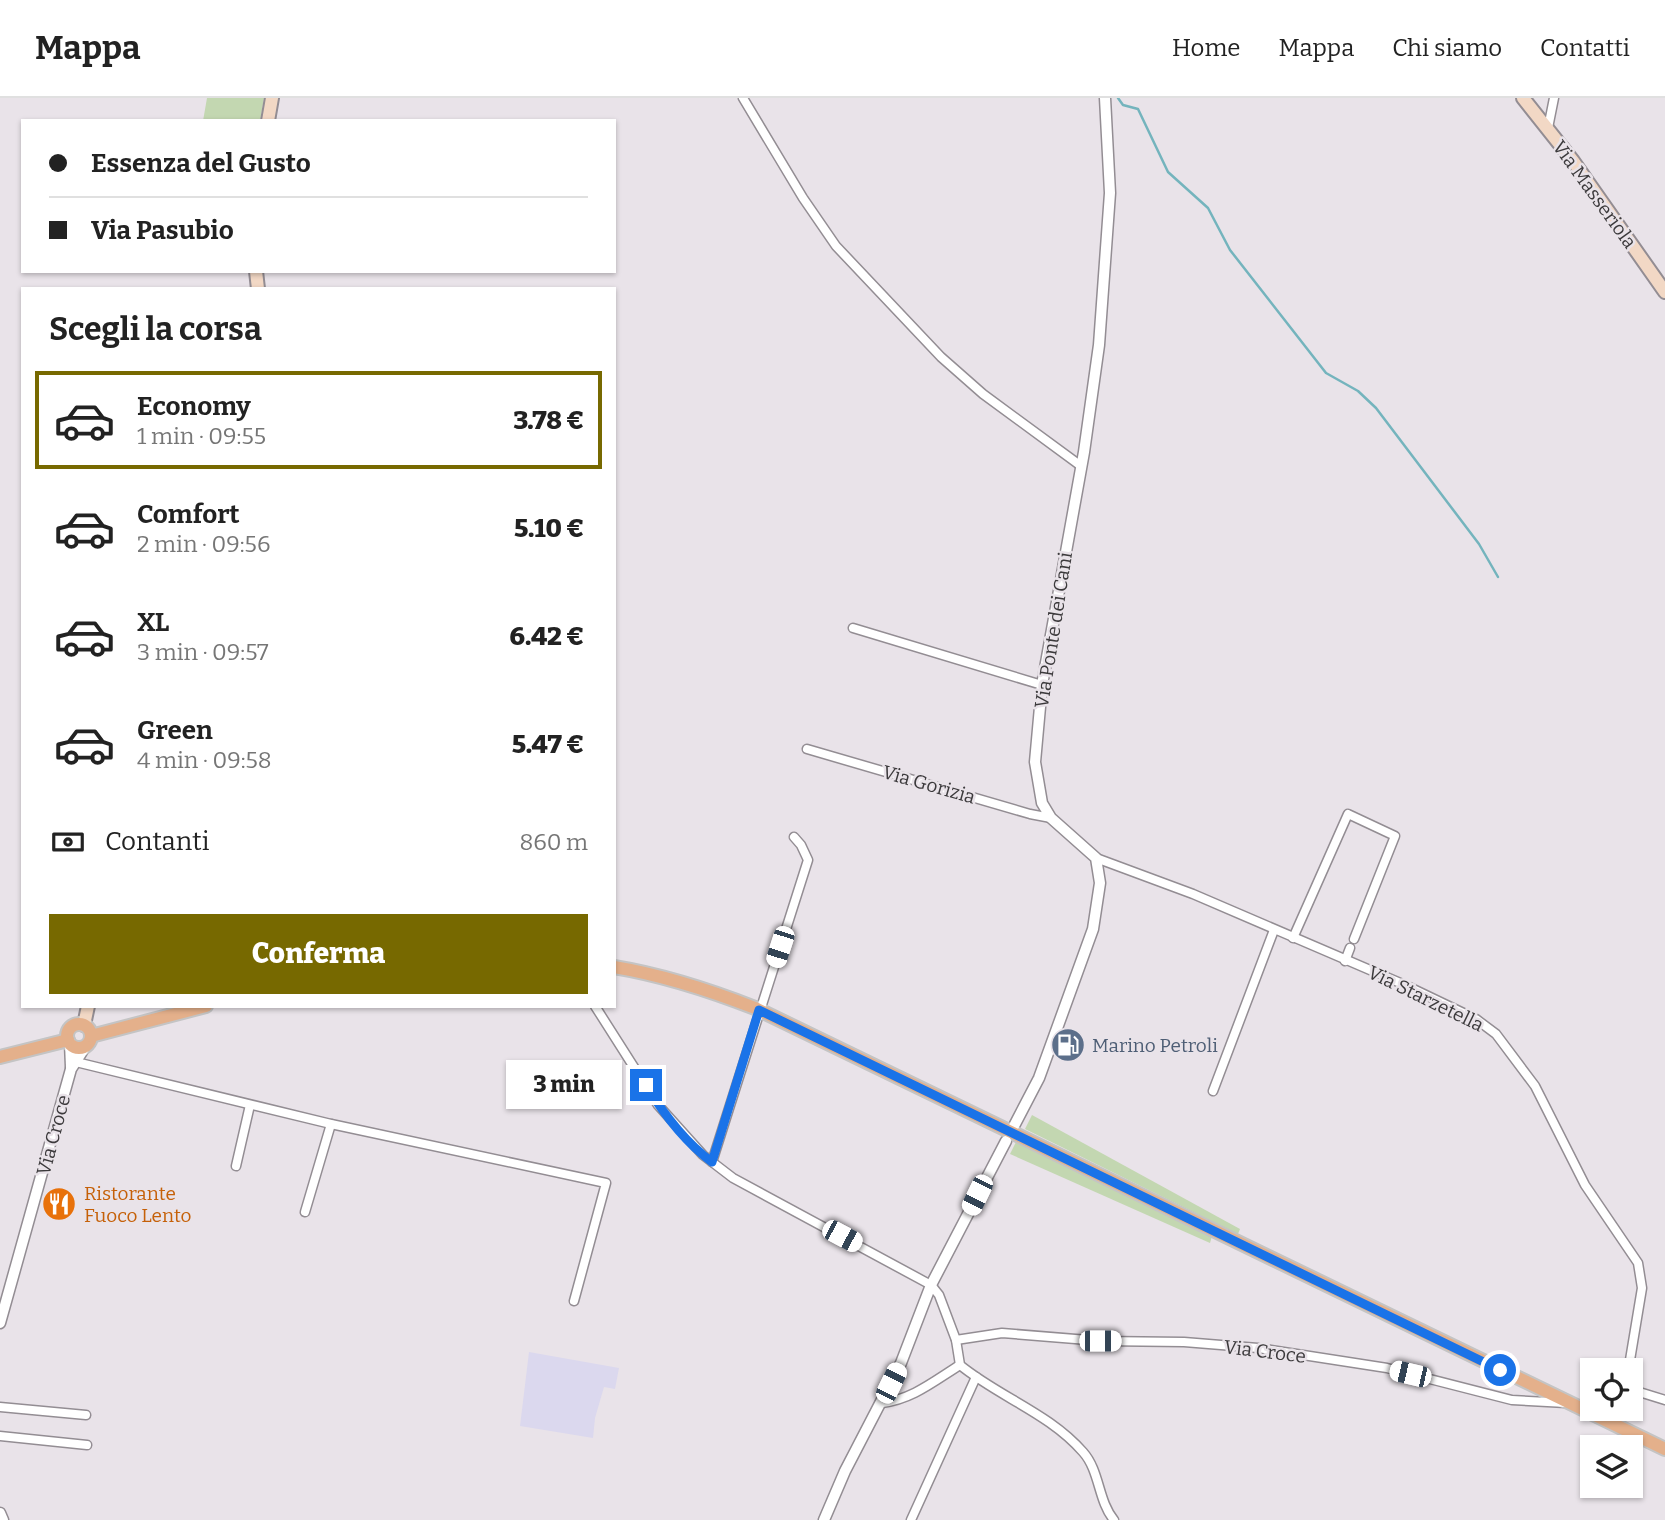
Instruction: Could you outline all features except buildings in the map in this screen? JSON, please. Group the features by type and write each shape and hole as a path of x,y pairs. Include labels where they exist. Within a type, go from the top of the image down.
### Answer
{"main road":[{"path":"268,119 272,98"},
{"name":"Via Masseriola","path":"1522,98 1548,128 1665,292"},
{"path":"616,967 667,977 759,1010 1580,1407"},
{"path":"87,1036 88,1008"},
{"path":"87,1036 73,1027 68,1033 69,1042 75,1047 87,1036 198,1008"},
{"path":"0,1057 69,1042"},
{"path":"1611,1421 1665,1449"}],"street":[{"path":"743,98 803,198 843,254 941,358 983,394 1082,466"},
{"name":"Via Ponte dei Cani","path":"1096,858 1051,818 1042,803 1035,762 1042,685 1082,466 1100,345 1109,207 1105,98"},
{"path":"1548,128 1554,98"},
{"path":"853,628 1042,685"},
{"name":"Via Gorizia","path":"807,749 1051,818"},
{"path":"1293,938 1348,814 1395,836 1354,939"},
{"path":"712,1162 808,860 794,837"},
{"path":"1014,1126 1039,1078 1093,929 1100,883 1096,858"},
{"name":"Via Starzetella","path":"1096,858 1193,894 1405,985 1476,1019 1496,1034 1535,1086 1585,1185 1638,1263 1642,1288 1631,1358"},
{"path":"1213,1091 1274,929"},
{"path":"1345,961 1350,948"},
{"path":"596,1008 658,1105 703,1155 733,1178 932,1285 943,1303 956,1340 960,1365 1039,1416 1086,1455 1097,1478 1107,1516 1114,1520"},
{"name":"Via Croce","path":"0,1323 74,1065 87,1036"},
{"name":"Via Croce","path":"69,1042 74,1065"},
{"path":"74,1065 606,1183 574,1301"},
{"path":"236,1166 250,1105"},
{"path":"305,1212 331,1124"},
{"path":"824,1520 845,1471 901,1363 932,1285 1006,1140"},
{"name":"Via Croce","path":"956,1340 1002,1333 1100,1341 1184,1342 1258,1349 1387,1368 1512,1400 1570,1404"},
{"path":"882,1403 906,1398 936,1383 960,1365"},
{"path":"911,1520 976,1377"},
{"path":"1643,1394 1665,1400"},
{"path":"0,1408 86,1415"},
{"path":"0,1436 87,1445"},
{"path":"0,1513 3,1520"}],"shaded area":[{"path":"529,1352 619,1368 615,1389 604,1387 595,1418 593,1438 520,1426"}],"green space":[{"path":"207,98 264,98 260,119 203,119"},
{"path":"1032,1115 1240,1229 1238,1234 1025,1129"},
{"path":"1016,1142 1212,1236 1210,1243 1010,1154"}],"waterway":[{"path":"1118,98 1123,105 1138,109 1168,172 1208,208 1230,250 1326,373 1358,391 1376,408 1479,544 1498,577"}],"place":[{"name":"Marino Petroli","path":"1068,1045"},
{"name":"Ristorante Fuoco Lento","path":"59,1204"}],"route":[{"path":"646,1085 658,1105 712,1162 759,1010 1500,1370"}]}
